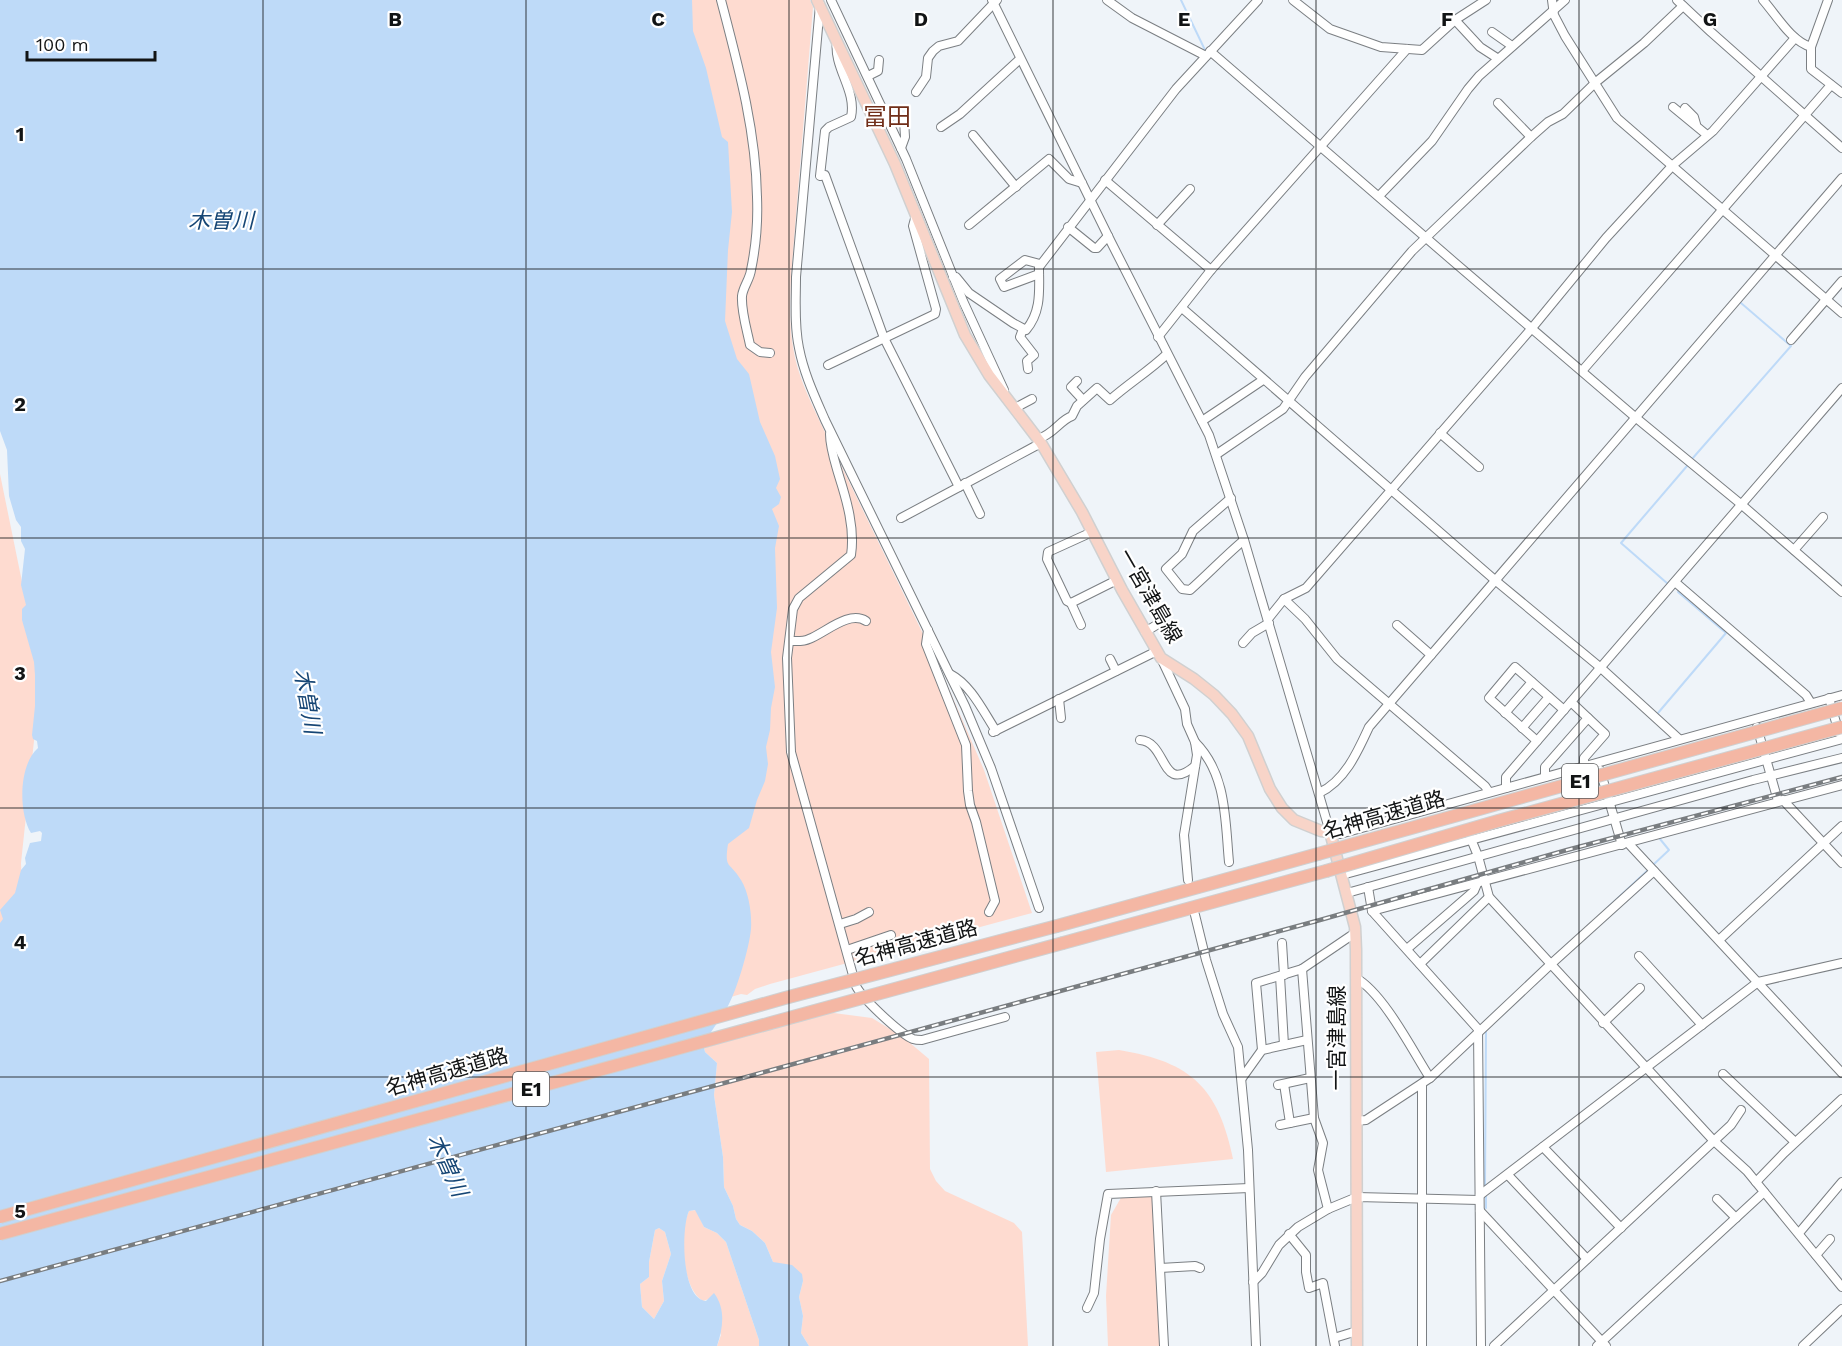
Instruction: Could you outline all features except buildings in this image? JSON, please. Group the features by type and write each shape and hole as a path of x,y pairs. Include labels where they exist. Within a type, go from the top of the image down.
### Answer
{"highway":[{"name":"名神高速道路","path":"0,1217 773,1001 1057,926 1842,708"},
{"name":"名神高速道路","path":"0,1234 1063,944 1498,821 1841,735"}],"main road":[{"name":"一宮津島線","path":"819,2 896,164 965,335 977,358 1008,399 1024,404 1039,441 1159,655 1214,695 1232,714 1248,736 1270,789 1282,808 1294,820 1321,831 1330,832 1347,893 1355,933 1357,1346"}],"street":[{"path":"721,0 748,108 756,165 758,199 755,249 751,273 742,296 745,324 750,345 760,352 770,353"},
{"path":"831,0 901,148 963,301 1008,399"},
{"path":"1107,0 1132,18 1208,54 1321,146 1842,592"},
{"path":"953,277 956,277 969,293 1026,330 1039,318 1040,264 1176,88 1258,0"},
{"path":"1293,0 1330,29 1381,47 1422,50 1455,20 1486,0"},
{"path":"1379,196 1432,141 1468,89 1497,58 1553,4 1564,0"},
{"path":"1763,0 1795,38 1803,45 1811,47"},
{"path":"1828,0 1811,47 1811,69 1842,93"},
{"path":"916,92 926,77 928,58 933,51 939,46 958,42 994,1 1020,59 1202,421 1216,454 1244,540 1330,832 1340,834 1842,695"},
{"path":"819,2 796,277 799,347 808,381 830,430 950,674 991,768 1039,908"},
{"path":"1216,454 1283,409 1305,377 1412,251 1531,137 1548,122 1563,114 1596,82 1644,43 1680,3 1842,148"},
{"path":"1553,4 1554,15 1565,36 1617,118 1842,313"},
{"path":"1455,20 1480,47 1497,58"},
{"path":"1492,32 1512,46"},
{"path":"1243,643 1268,621 1284,599 1306,588 1532,328 1606,238 1672,165 1713,131 1795,38"},
{"path":"837,41 835,54 846,80 853,109 851,117 825,131 820,176 825,176 884,338 962,485 980,514"},
{"path":"1158,337 1211,270 1407,49"},
{"path":"941,127 960,114 1020,59"},
{"path":"868,76 878,71 879,60"},
{"path":"1582,371 1831,85"},
{"path":"1497,103 1531,137"},
{"path":"1673,107 1707,135"},
{"path":"1685,108 1694,117 1696,126"},
{"path":"901,148 905,138 904,120"},
{"path":"973,135 1016,187"},
{"path":"969,225 1049,159 1069,179 1082,183"},
{"path":"1319,793 1325,790 1352,763 1369,727 1842,178"},
{"path":"1105,180 1211,270"},
{"path":"1157,225 1190,189"},
{"path":"828,365 935,314 936,309 914,226 916,215"},
{"path":"1068,227 1094,248 1097,248 1108,236"},
{"path":"1039,274 1004,287 1000,279 1023,257 1040,264"},
{"path":"1791,340 1842,281"},
{"path":"1182,308 1496,581 1601,668 1679,739"},
{"path":"1023,329 1020,337 1034,355 1027,361 1028,369"},
{"path":"901,518 1058,429 1066,418 1072,416 1077,406 1097,388 1110,400 1139,375 1154,367 1167,354"},
{"path":"1202,421 1263,380"},
{"path":"1077,381 1071,387 1083,400"},
{"path":"1506,788 1506,777 1842,388"},
{"path":"1023,392 1024,404"},
{"path":"830,430 832,452 845,495 854,539 852,555 799,598 794,609 787,658 791,752 856,986 860,994 912,1039 922,1040 1005,1017"},
{"path":"1440,433 1479,467"},
{"path":"1231,498 1193,531 1182,554 1166,569 1182,589 1190,590 1244,540"},
{"path":"1794,550 1823,516"},
{"path":"1081,625 1047,559 1048,552 1092,532"},
{"path":"1071,603 1117,580"},
{"path":"1675,582 1806,695 1811,703"},
{"path":"1284,599 1305,620 1337,659 1485,786 1489,792"},
{"path":"789,640 806,641 851,618 861,617 866,621"},
{"path":"1146,633 1158,624"},
{"path":"1397,625 1431,655"},
{"path":"928,630 926,644 966,745 970,805 995,901 989,912"},
{"path":"950,674 958,678 968,690 994,731 1116,671 1159,655 1185,709 1187,724 1195,742 1197,755 1184,835 1188,880"},
{"path":"1110,659 1116,671"},
{"path":"1538,741 1489,698 1515,668 1564,710"},
{"path":"1505,712 1532,682"},
{"path":"1522,728 1549,697"},
{"path":"1342,875 1767,760 1841,735 1829,698"},
{"path":"1059,699 1061,718"},
{"path":"1571,702 1605,734 1584,758 1584,765"},
{"path":"1545,777 1545,767 1588,718"},
{"path":"1755,718 1771,776 1781,801 1842,863"},
{"path":"1140,740 1154,745 1166,769 1171,773 1188,772 1195,766"},
{"path":"1195,742 1217,774 1222,792 1229,862"},
{"path":"1347,893 1842,758"},
{"path":"1598,762 1614,819 1625,844 1654,871 1842,1073"},
{"path":"1372,911 1842,785"},
{"path":"1719,940 1842,826"},
{"path":"1471,839 1478,856 1481,883 1489,897 1646,1069 1756,1182 1842,1287"},
{"path":"1356,1121 1366,1120 1426,1081 1654,871"},
{"path":"1407,949 1481,883"},
{"path":"1368,887 1372,911 1478,1029 1479,1033 1481,1346"},
{"path":"1420,964 1489,897"},
{"path":"840,924 869,912"},
{"path":"1195,915 1223,1014 1238,1047 1249,1188 1256,1346"},
{"path":"1242,1078 1262,1050 1256,983 1302,969 1355,933"},
{"path":"847,950 891,935"},
{"path":"1282,944 1284,1045"},
{"path":"1640,956 1702,1025"},
{"path":"1253,1282 1289,1234 1328,1209 1357,1197 1479,1198 1758,982 1842,963"},
{"path":"1302,969 1314,1118 1323,1143 1318,1170 1328,1209"},
{"path":"1356,978 1363,982 1380,1001 1426,1081 1422,1198 1422,1346"},
{"path":"1603,1023 1640,987"},
{"path":"1262,1050 1307,1040"},
{"path":"1723,1074 1795,1142"},
{"path":"1290,1122 1281,1084 1310,1077"},
{"path":"1756,1182 1842,1099"},
{"path":"1494,1346 1731,1125 1741,1110"},
{"path":"1280,1125 1314,1118"},
{"path":"1543,1147 1621,1228"},
{"path":"1508,1175 1587,1258"},
{"path":"1799,1233 1842,1182"},
{"path":"1087,1308 1094,1293 1108,1194 1249,1188"},
{"path":"1156,1191 1164,1346"},
{"path":"1479,1211 1602,1344 1764,1192"},
{"path":"1717,1199 1736,1218"},
{"path":"1289,1234 1306,1255 1309,1287 1323,1283 1335,1342 1357,1331"},
{"path":"1816,1255 1830,1239"},
{"path":"1160,1268 1195,1266 1200,1268"},
{"path":"1803,1346 1842,1309"}],"shaded area":[{"path":"677,0 810,0 813,7 791,277 790,321 795,357 812,404 943,675 984,770 1032,913 770,984 755,989 747,995 741,994 724,999 722,876 774,557 773,515 727,339"},
{"path":"0,474 41,675 21,863 25,985 0,1170"},
{"path":"826,1012 872,1018 903,1037 929,1059 930,1169 936,1181 945,1191 1014,1223 1022,1232 1028,1346 809,1346 801,1333 803,1316 799,1297 803,1281 785,1264 773,1262 765,1243 752,1231 740,1225 724,1187 723,1157 714,1095 717,1063 705,1052 704,1048"},
{"path":"1119,1050 1166,1062 1198,1082 1210,1096 1219,1114 1233,1159 1106,1172 1096,1052"},
{"path":"1154,1194 1161,1346 1108,1346 1106,1296 1111,1215 1122,1196"},
{"path":"696,1210 704,1227 717,1233 726,1242 759,1340 759,1346 717,1346 721,1335 709,1299 703,1301 696,1294 686,1272 684,1232 689,1211"},
{"path":"659,1228 665,1232 671,1254 662,1281 664,1301 654,1319 642,1307 640,1284 649,1277 649,1262 655,1230"}],"water":[{"name":"木曽川","path":"0,0 692,0 693,31 706,68 722,137 728,142 732,212 725,321 737,359 749,374 760,422 775,456 780,479 776,488 781,497 779,504 772,509 779,526 775,548 777,608 771,652 775,687 766,747 768,764 765,781 749,828 728,844 727,852 727,862 741,880 748,897 750,937 735,991 704,1048 705,1052 717,1063 714,1095 723,1157 724,1187 736,1219 740,1225 752,1231 765,1243 773,1262 792,1265 802,1274 803,1281 799,1297 803,1316 801,1333 809,1346 759,1346 759,1340 726,1242 717,1233 704,1227 695,1210 689,1211 686,1220 685,1262 692,1288 698,1297 706,1301 714,1293 718,1299 722,1312 722,1326 717,1346 0,1346 0,923 3,919 0,910 15,893 21,870 26,864 25,858 30,843 41,841 42,833 40,831 31,833 22,801 27,765 38,748 37,741 32,735 35,675 34,662 22,620 22,609 26,605 21,585 25,549 21,541 21,527 16,520 9,496 7,450 0,431","holes":["659,1228 665,1232 671,1254 662,1281 664,1301 654,1319 642,1307 640,1284 649,1277 649,1262 655,1230"]}],"waterway":[{"path":"1181,0 1205,50"},
{"path":"1692,459 1791,346 1741,303"},
{"path":"1668,584 1621,543 1687,466"},
{"path":"1658,713 1726,633 1678,592"},
{"path":"1653,865 1669,850 1660,839"},
{"path":"1604,911 1648,870"},
{"path":"1485,1185 1486,1032"},
{"path":"1486,1196 1486,1208"}],"railway":[{"path":"0,1281 1320,920 1567,850 1842,777"}],"district":[{"name":"冨田","path":"887,117"}]}
